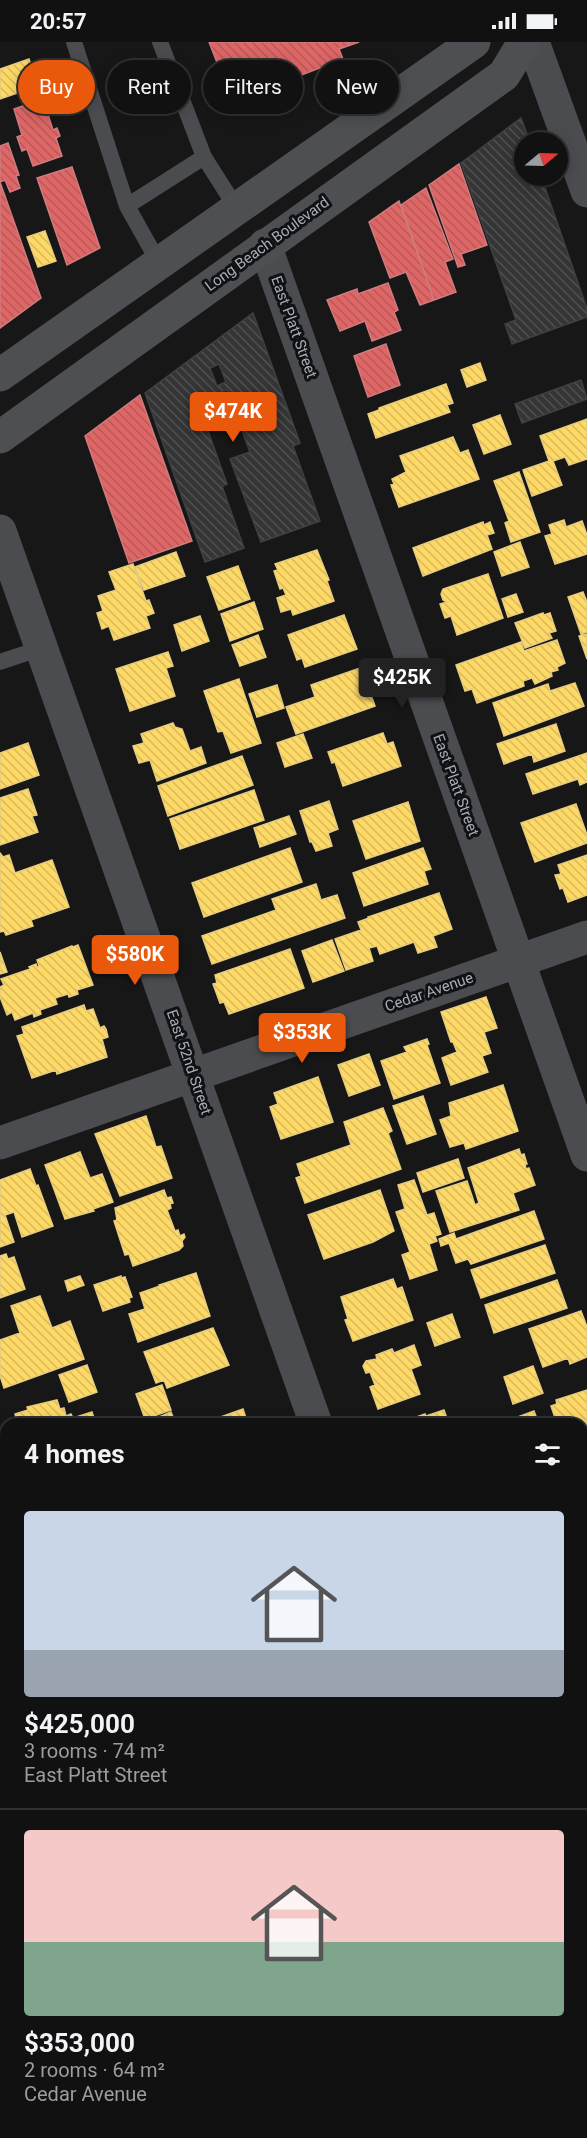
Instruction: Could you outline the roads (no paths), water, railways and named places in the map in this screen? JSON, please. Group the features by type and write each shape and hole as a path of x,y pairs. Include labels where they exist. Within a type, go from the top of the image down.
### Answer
{"main road":[{"name":"Long Beach Boulevard","path":"0,437 504,75 524,42"},
{"path":"0,375 468,44"}],"street":[{"path":"533,42 587,191"},
{"name":"East Platt Street","path":"265,245 587,1155"},
{"name":"East 52nd Street","path":"0,531 314,1418"},
{"name":"Cedar Avenue","path":"0,1143 587,937"}],"lane":[{"path":"74,42 127,206 159,263"},
{"path":"160,42 204,157 237,208"},
{"path":"127,206 204,157"},
{"path":"0,662 42,648"}]}
